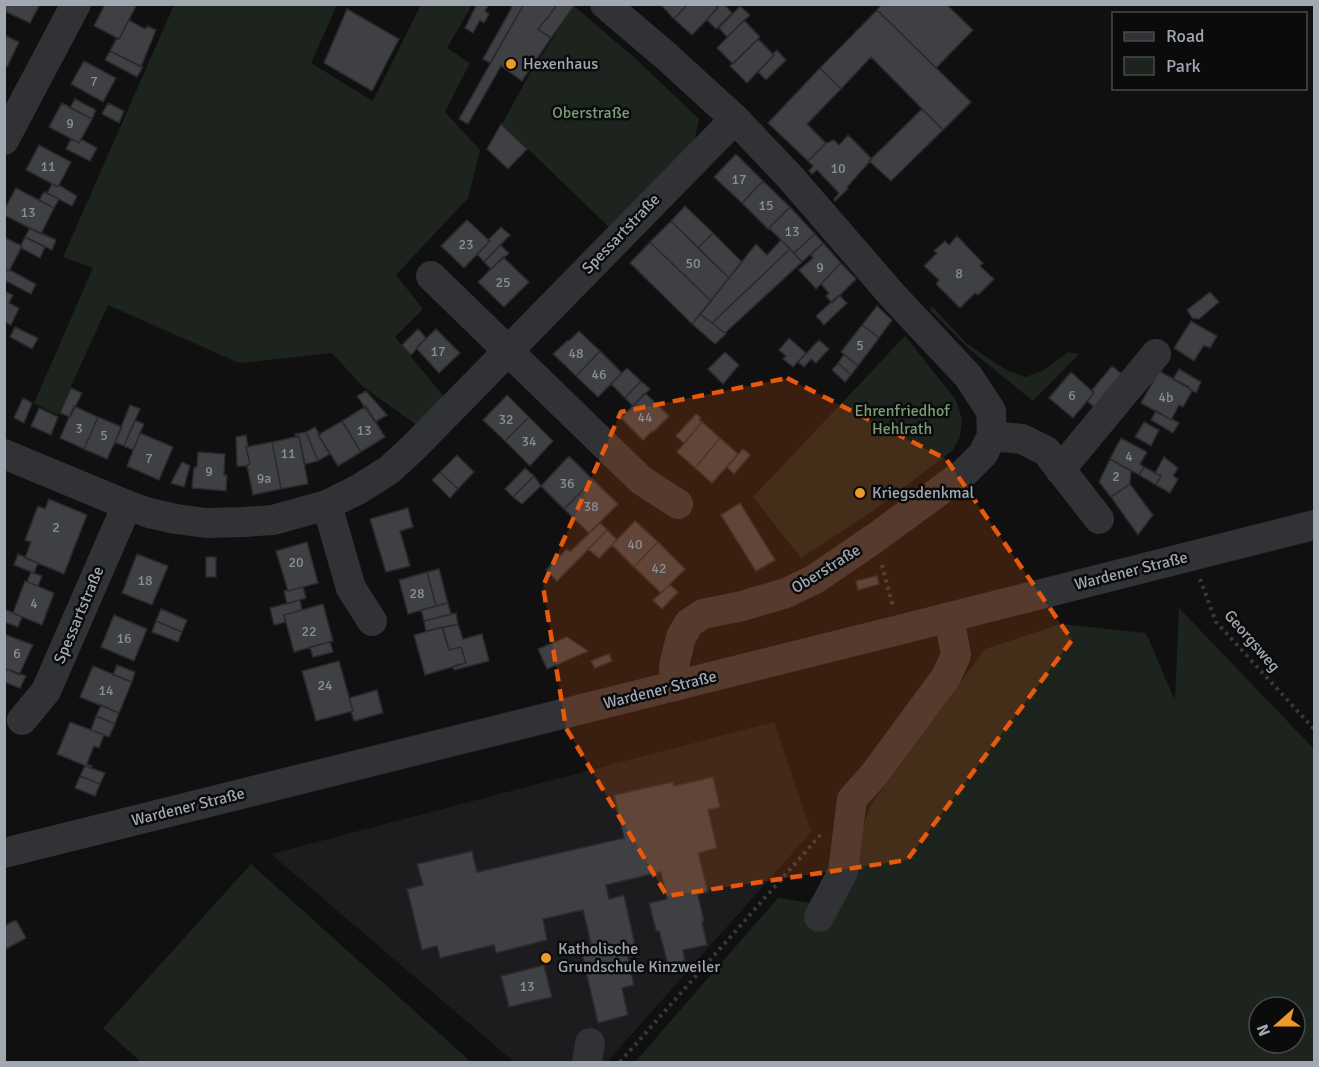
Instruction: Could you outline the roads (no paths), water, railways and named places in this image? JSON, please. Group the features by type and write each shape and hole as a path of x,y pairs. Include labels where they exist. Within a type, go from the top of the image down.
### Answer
{"street":[{"path":"4,140 76,4"},
{"path":"605,4 735,119 791,178 893,296 968,375 991,411 992,436 1022,439 1046,451 1099,519"},
{"name":"Spessartstraße","path":"4,454 127,505 176,519 206,523 273,520 327,505 389,470 415,446 735,119"},
{"path":"431,276 641,480 678,504"},
{"path":"1060,470 1156,354"},
{"name":"Oberstraße","path":"676,686 674,666 681,637 689,623 703,614 764,600 786,593 815,579 964,473 983,454 992,436"},
{"name":"Spessartstraße","path":"22,720 46,691 127,505"},
{"path":"327,505 351,588 372,621"},
{"name":"Wardener Straße","path":"4,853 1314,525"},
{"path":"819,917 843,872 852,799 873,776 946,677 956,655 949,617"}],"place":[{"name":"Hexenhaus","path":"511,64"},
{"name":"Kriegsdenkmal","path":"860,493"},
{"name":"Katholische Grundschule Kinzweiler","path":"546,958"}],"park label":[{"name":"Ehrenfriedhof Hehlrath","path":"902,420"}]}
